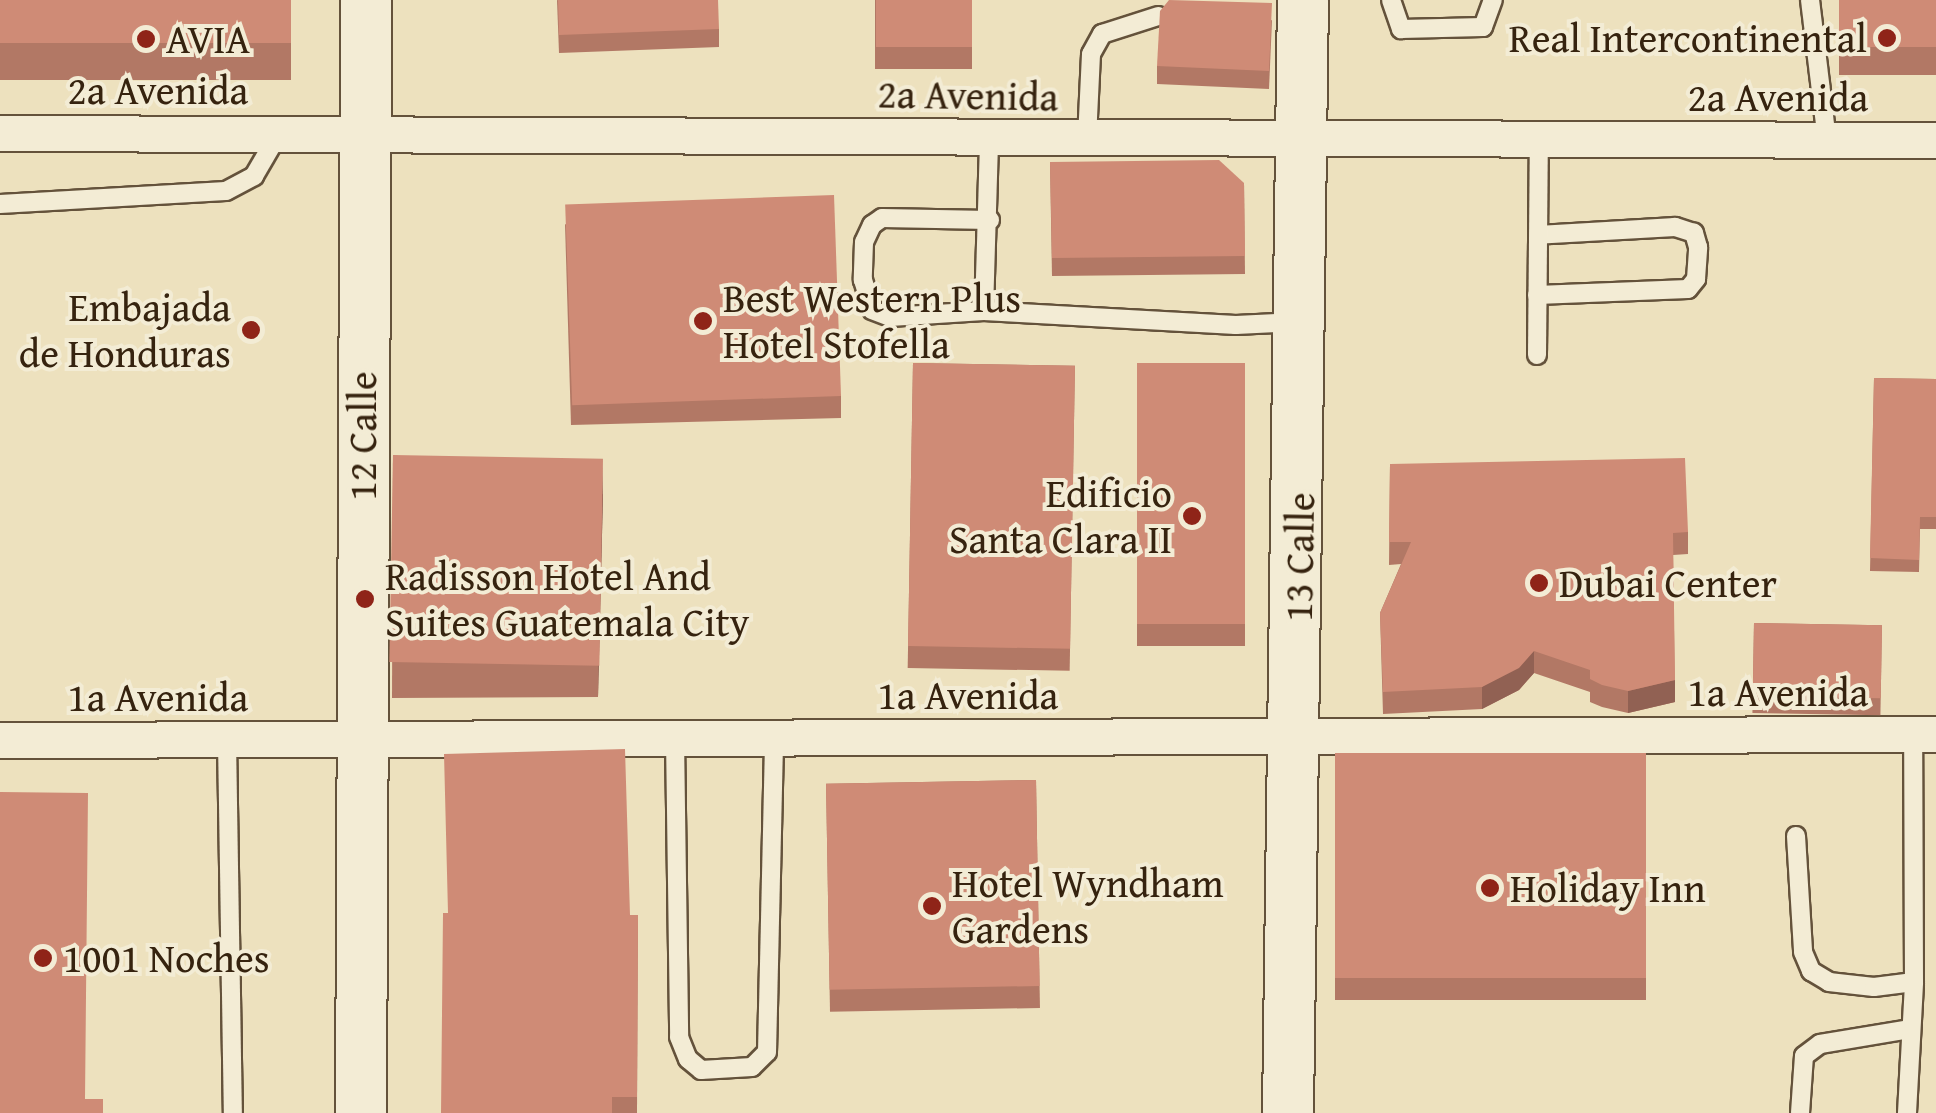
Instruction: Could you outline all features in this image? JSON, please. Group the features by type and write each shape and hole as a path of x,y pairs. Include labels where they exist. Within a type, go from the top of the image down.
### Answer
{"main road":[{"name":"12 Calle","path":"360,1113 359,740 366,0"},
{"name":"13 Calle","path":"1288,1113 1297,736 1303,0"}],"street":[{"name":"2a Avenida","path":"0,133 989,140 1936,140"},
{"name":"1a Avenida","path":"0,740 1925,734"}],"lane":[{"path":"1390,0 1401,28 1483,27 1493,0"},
{"path":"1810,0 1827,140"},
{"path":"1087,138 1091,54 1102,34 1158,16"},
{"path":"0,204 226,191 254,176 279,133"},
{"path":"1537,356 1539,139"},
{"path":"984,312 990,220 989,140"},
{"path":"990,220 882,218 864,242 863,280 872,310 890,317 984,312 1236,325 1301,322"},
{"path":"1537,295 1688,289 1696,279 1698,247 1694,233 1676,227 1538,236"},
{"path":"1907,1113 1925,734"},
{"path":"675,738 679,1037 688,1059 701,1070 752,1067 767,1052 774,738"},
{"path":"227,740 232,1113"},
{"path":"1796,836 1802,952 1812,972 1829,982 1874,987 1914,982"},
{"path":"1800,1113 1798,1081 1812,1050 1912,1028"}],"building":[{"path":"0,0 291,0 291,43 0,43"},
{"path":"558,0 718,0 719,29 559,35"},
{"path":"876,0 972,0 972,47 876,47"},
{"path":"1169,0 1272,3 1269,71 1157,66 1160,11"},
{"name":"Real Intercontinental","path":"1839,0 1936,0 1936,47 1839,47"},
{"path":"1219,160 1244,183 1245,256 1052,258 1050,162"},
{"name":"Best Western Plus Hotel Stofella","path":"834,195 841,396 572,405 565,204"},
{"path":"913,363 1075,366 1070,649 908,646"},
{"name":"Edificio Santa Clara II","path":"1137,363 1245,363 1245,624 1137,624"},
{"path":"1874,378 1936,379 1936,517 1920,517 1919,560 1870,558"},
{"path":"393,455 603,459 599,666 389,662"},
{"name":"Dubai Center","path":"1685,458 1688,532 1673,533 1675,680 1628,691 1602,685 1590,679 1590,670 1534,651 1519,668 1482,687 1383,692 1380,613 1411,542 1389,542 1390,464"},
{"path":"1754,623 1882,625 1881,698 1753,696"},
{"path":"625,749 630,915 638,915 637,1097 612,1097 612,1113 441,1113 443,913 448,913 444,754"},
{"name":"Holiday Inn","path":"1335,753 1646,753 1646,978 1335,978"},
{"name":"Hotel Wyndham Gardens","path":"1036,780 1040,986 830,990 826,784"},
{"name":"1001 Noches","path":"0,792 88,793 85,1099 103,1099 103,1113 0,1113"}],"place":[{"name":"Real Intercontinental","path":"1887,38"},
{"name":"AVIA","path":"146,39"},
{"name":"Best Western Plus Hotel Stofella","path":"703,321"},
{"name":"Embajada de Honduras","path":"251,330"},
{"name":"Edificio Santa Clara II","path":"1192,516"},
{"name":"Dubai Center","path":"1539,583"},
{"name":"Radisson Hotel And Suites Guatemala City","path":"365,599"},
{"name":"Holiday Inn","path":"1490,888"},
{"name":"Hotel Wyndham Gardens","path":"932,906"},
{"name":"1001 Noches","path":"43,958"}]}
